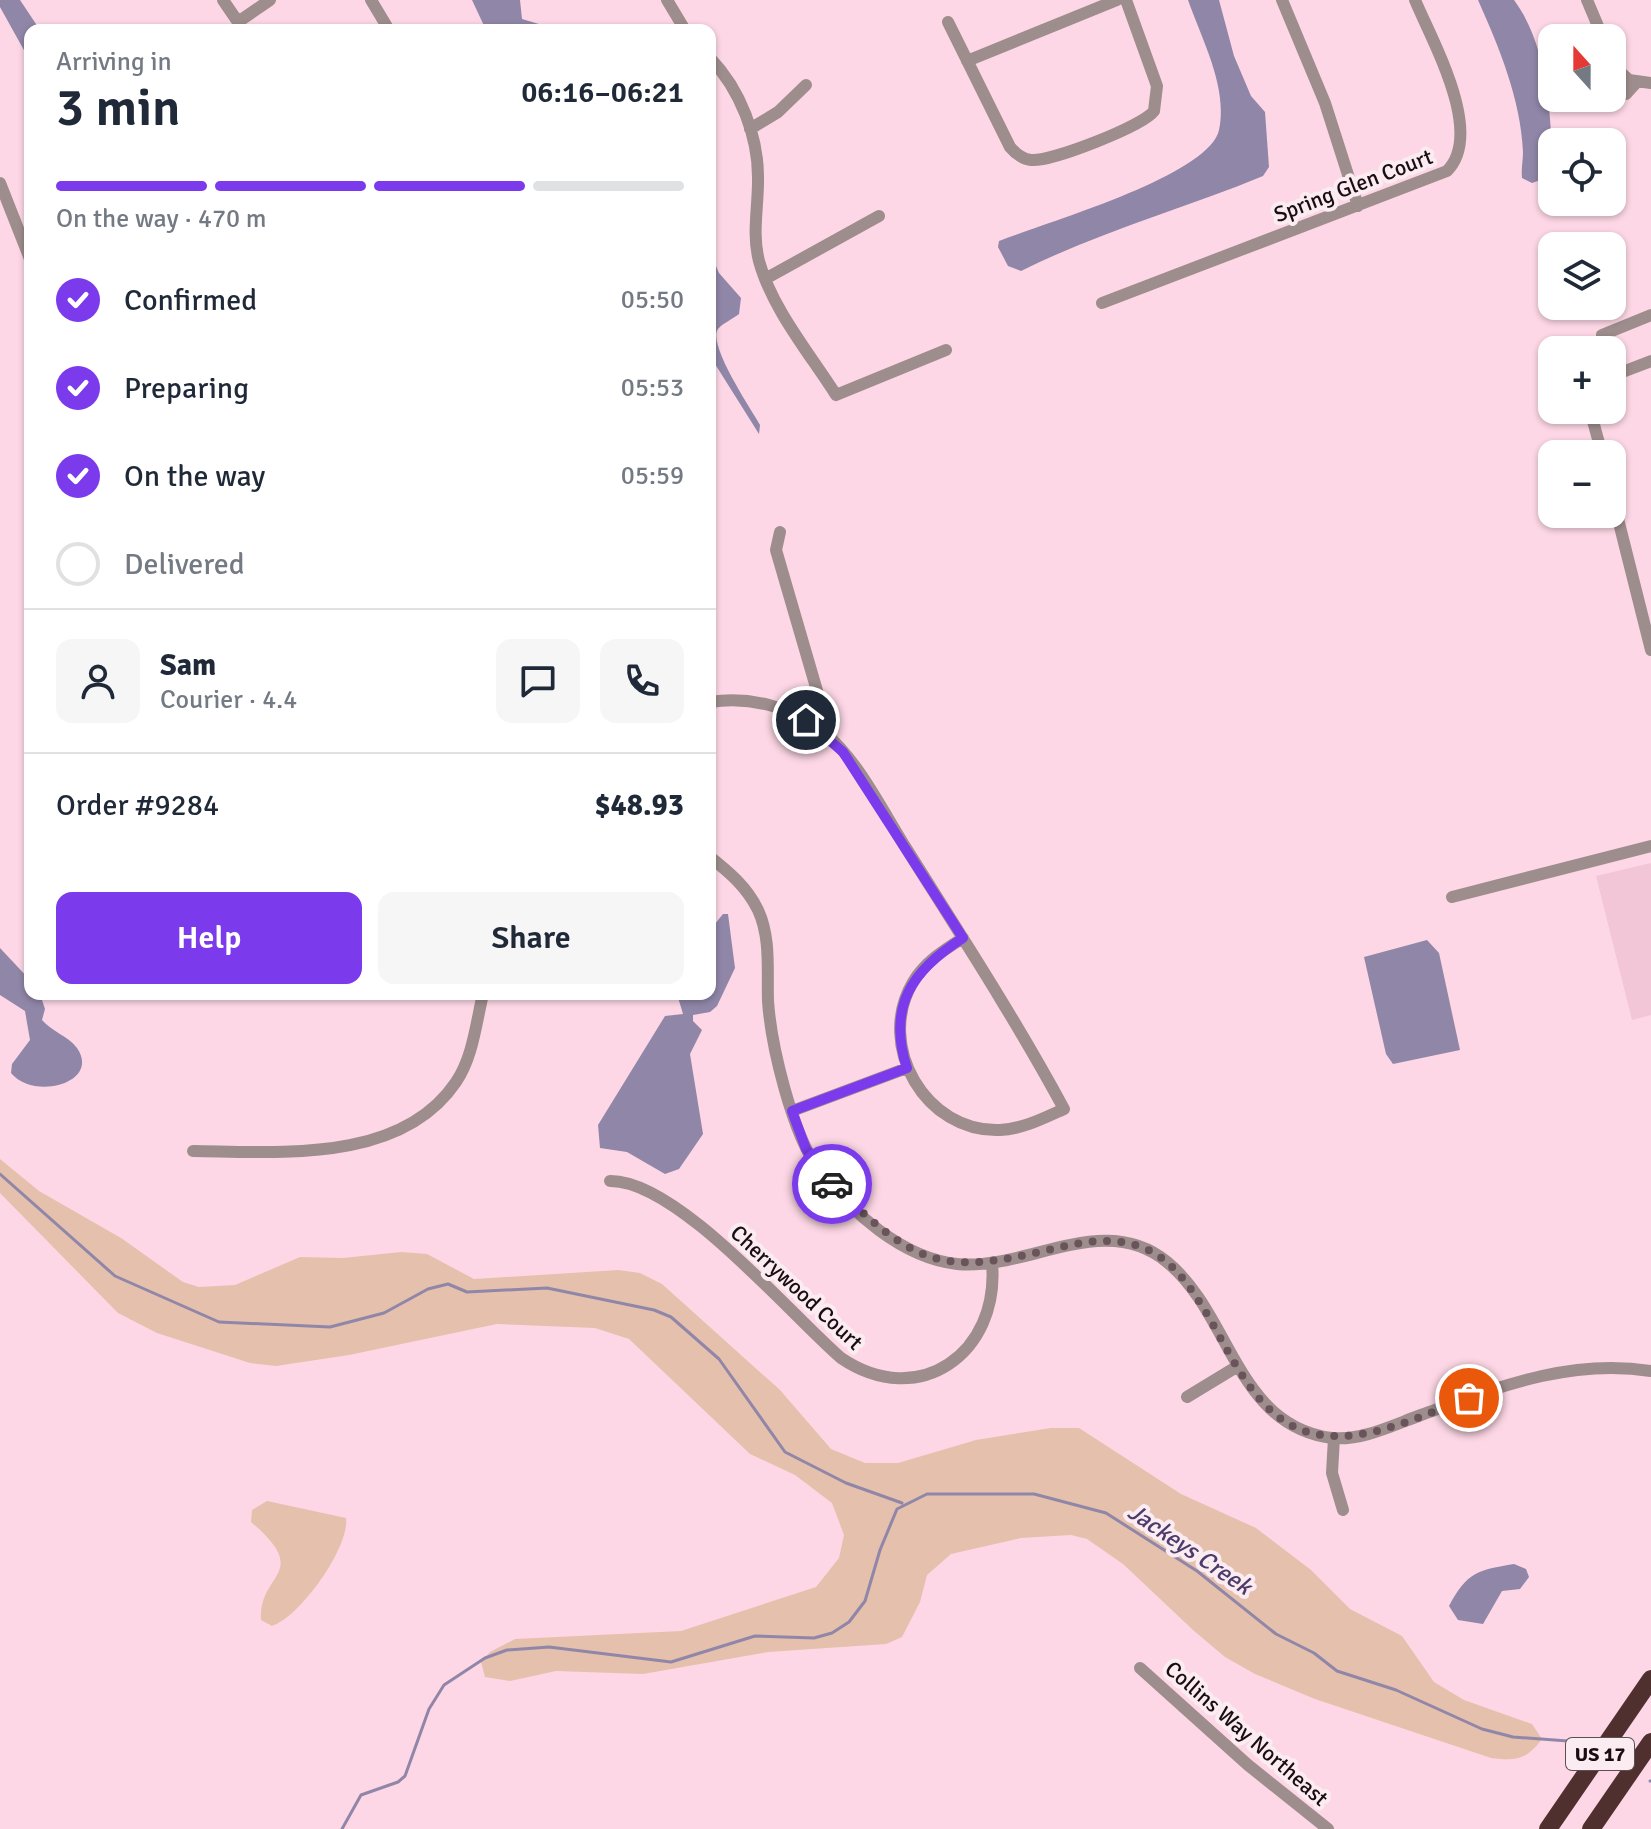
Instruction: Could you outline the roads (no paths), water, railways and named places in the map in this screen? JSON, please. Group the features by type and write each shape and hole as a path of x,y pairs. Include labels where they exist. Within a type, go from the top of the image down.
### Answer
{"highway":[{"name":"US 17","path":"1548,1829 1651,1679"},
{"name":"US 17","path":"1591,1829 1651,1742"}],"street":[{"path":"223,0 240,24"},
{"path":"243,24 270,0"},
{"path":"371,0 385,24"},
{"path":"667,0 681,24"},
{"path":"967,61 1117,0"},
{"path":"948,22 1007,141 1019,156 1031,160 1047,158 1125,129 1150,116 1158,100 1157,86 1126,0"},
{"path":"1282,0 1325,103 1358,206"},
{"name":"Spring Glen Court","path":"1102,303 1440,175 1453,164 1460,151 1459,123 1447,76 1415,0"},
{"path":"1587,0 1597,24"},
{"path":"716,69 733,88 750,129 758,166 756,240 765,279 836,395 946,350"},
{"path":"1626,76 1636,83 1651,83"},
{"path":"1626,94 1636,83"},
{"path":"750,129 778,112 806,85"},
{"path":"1,189 24,245"},
{"path":"765,279 879,216"},
{"path":"1602,336 1651,315"},
{"path":"1626,368 1651,361"},
{"path":"1620,528 1651,650"},
{"path":"780,532 776,550 820,701 814,725"},
{"path":"716,702 765,704 814,725 843,752 963,938 1064,1109 1018,1127 977,1127 951,1118 932,1104 907,1068 900,1031 907,995 932,960 963,938"},
{"path":"1452,897 1651,846"},
{"path":"716,862 746,889 763,923 771,1022 800,1137 821,1172 888,1236 908,1250 938,1260 992,1263 1091,1241 1122,1242 1145,1248 1166,1261 1185,1279 1256,1395 1279,1417 1304,1431 1334,1438 1375,1432 1539,1376 1596,1367 1651,1371"},
{"path":"193,1151 319,1149 367,1140 413,1123 436,1105 457,1081 468,1056 482,1000"},
{"path":"792,1111 907,1068"},
{"name":"Cherrywood Court","path":"610,1181 635,1185 691,1219 841,1358 858,1369 882,1376 927,1373 965,1352 981,1332 991,1308 992,1263"},
{"path":"1187,1397 1238,1366"},
{"path":"1334,1438 1333,1481 1343,1510"},
{"name":"Collins Way Northeast","path":"1140,1668 1248,1765 1328,1829"}],"waterway":[{"path":"0,1174 115,1276 219,1322 330,1327 384,1313 428,1289 448,1284 467,1292 547,1288 654,1310 671,1317 719,1359 785,1452 846,1483 902,1503"},
{"name":"Jackeys Creek","path":"342,1829 361,1795 398,1782 405,1776 429,1709 444,1685 485,1658 507,1650 549,1647 671,1662 755,1636 814,1638 832,1633 849,1622 865,1601 880,1550 897,1509 927,1494 1034,1494 1106,1513 1197,1571 1276,1634 1314,1653 1337,1671 1396,1690 1482,1729 1513,1737 1595,1743"}]}
